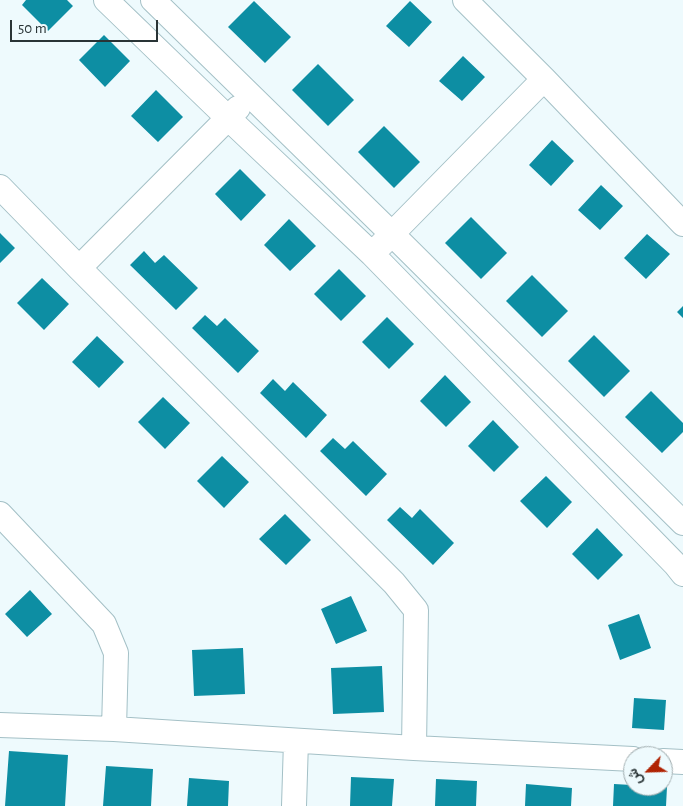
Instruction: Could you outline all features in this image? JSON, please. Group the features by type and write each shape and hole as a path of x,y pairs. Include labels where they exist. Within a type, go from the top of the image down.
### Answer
{"street":[{"path":"106,0 372,254 683,574"},
{"path":"153,0 683,523"},
{"path":"465,0 544,79 683,224"},
{"path":"372,254 544,79"},
{"path":"79,268 250,96"},
{"path":"0,187 394,583 416,610 414,748"},
{"path":"0,514 104,624 116,654 114,730"},
{"path":"0,726 114,730 623,758"},
{"path":"294,806 296,740"}],"building":[{"path":"26,0 67,0 73,6 48,31 22,5"},
{"path":"254,1 291,37 265,63 228,27"},
{"path":"410,1 432,22 409,47 386,26"},
{"path":"104,35 130,61 105,87 79,60"},
{"path":"463,56 485,77 462,101 439,81"},
{"path":"318,64 354,100 328,126 292,90"},
{"path":"156,90 183,117 158,142 131,116"},
{"path":"384,126 420,162 394,188 358,152"},
{"path":"552,140 574,161 551,186 529,165"},
{"path":"240,169 266,195 241,221 215,194"},
{"path":"601,185 623,206 600,230 578,210"},
{"path":"471,217 507,253 481,279 445,243"},
{"path":"289,219 316,246 290,271 264,245"},
{"path":"0,233 15,248 0,263"},
{"path":"647,234 670,254 646,279 624,258"},
{"path":"144,251 155,263 164,255 198,288 176,310 130,265"},
{"path":"339,269 366,296 341,321 314,294"},
{"path":"532,275 568,311 542,337 506,301"},
{"path":"42,278 69,304 44,330 17,303"},
{"path":"683,306 683,318 677,312"},
{"path":"205,315 217,326 225,318 259,351 238,373 192,328"},
{"path":"387,317 414,344 389,369 362,342"},
{"path":"594,335 630,371 604,397 568,361"},
{"path":"97,336 124,362 99,388 72,362"},
{"path":"445,375 471,402 446,427 420,401"},
{"path":"273,379 285,391 293,382 327,415 306,438 260,393"},
{"path":"651,391 683,423 683,432 662,453 625,417"},
{"path":"163,397 190,423 165,449 138,422"},
{"path":"493,420 519,447 494,472 468,446"},
{"path":"333,438 345,449 353,441 387,474 366,496 320,451"},
{"path":"222,456 249,482 224,508 197,481"},
{"path":"546,476 572,502 547,528 520,501"},
{"path":"400,507 412,518 420,509 454,543 433,565 387,520"},
{"path":"285,514 311,540 286,565 259,539"},
{"path":"597,528 623,555 598,580 572,554"},
{"path":"30,590 52,614 27,637 5,614"},
{"path":"351,596 367,631 336,644 321,609"},
{"path":"639,614 651,648 620,660 608,625"},
{"path":"243,648 245,694 194,696 192,650"},
{"path":"382,666 384,712 333,714 331,668"},
{"path":"634,698 666,700 664,730 632,728"},
{"path":"9,751 68,755 65,806 5,806"},
{"path":"106,766 153,769 151,806 103,806"},
{"path":"351,777 394,779 392,806 350,806"},
{"path":"189,778 229,781 228,806 187,806"},
{"path":"436,779 477,781 476,806 435,806"},
{"path":"526,784 572,788 571,806 525,806"},
{"path":"614,784 623,785 623,796 667,796 666,806 613,806"}]}
